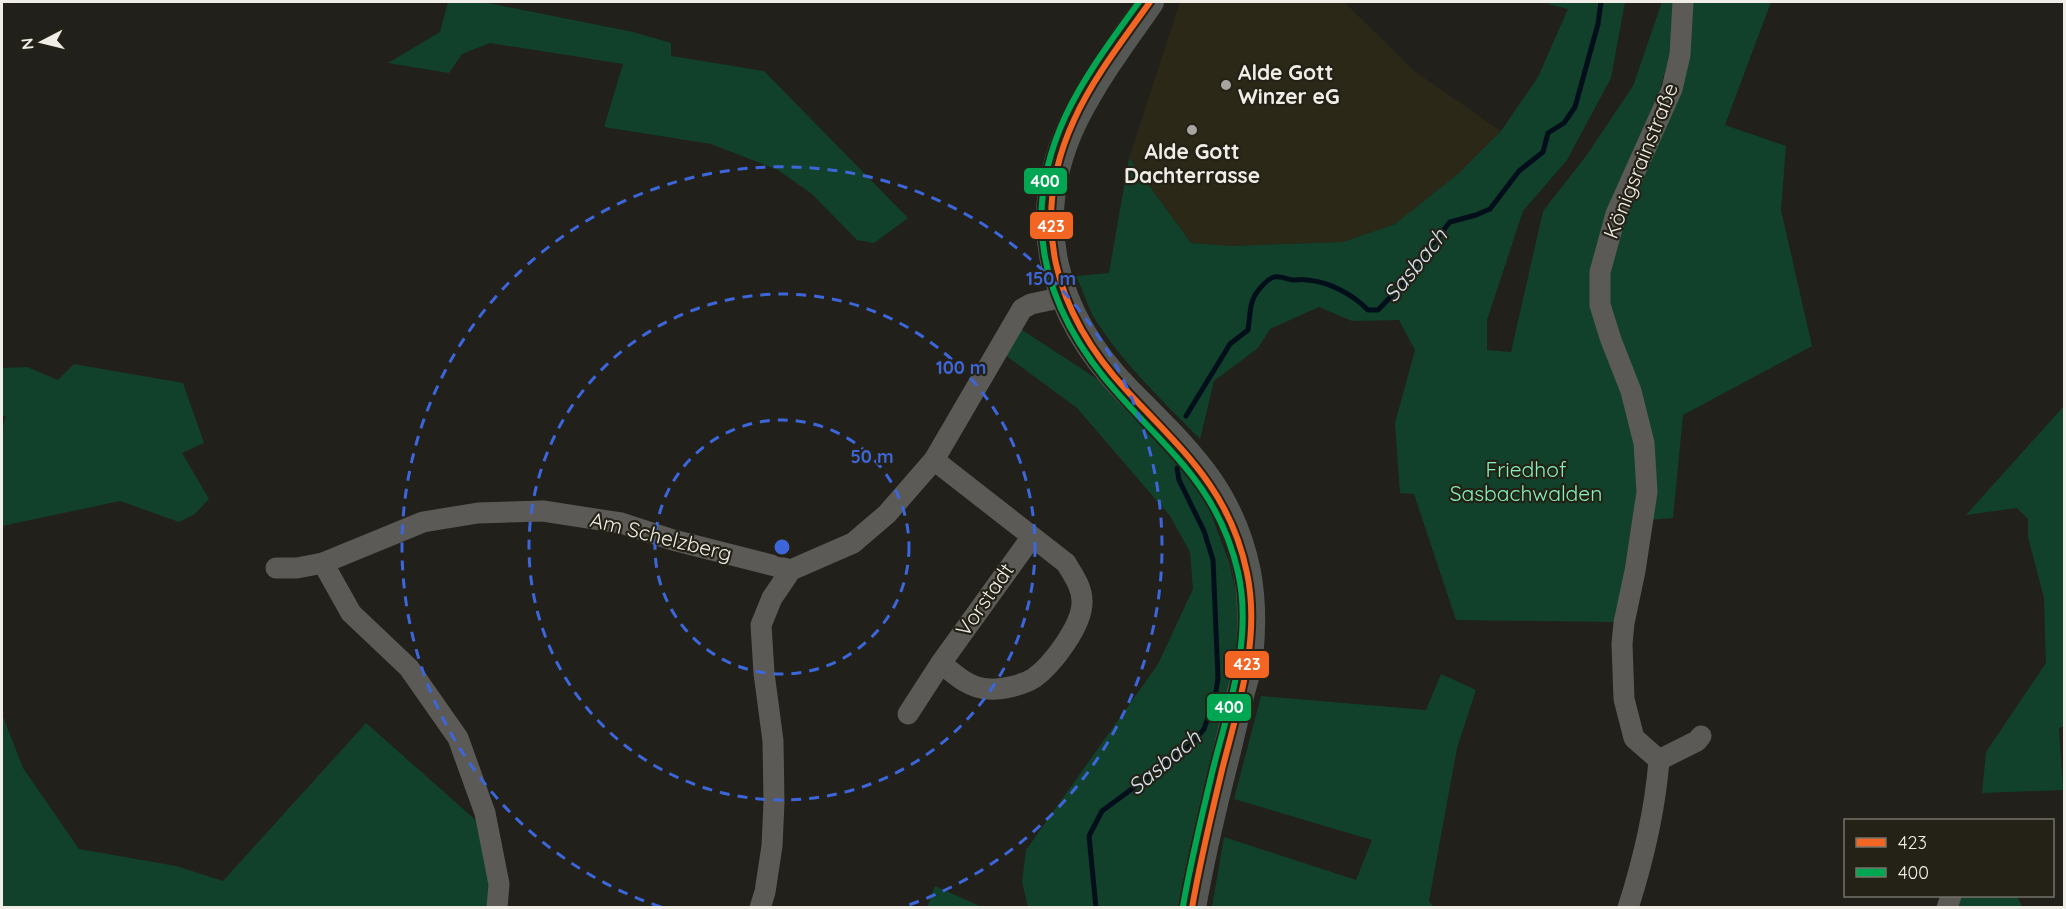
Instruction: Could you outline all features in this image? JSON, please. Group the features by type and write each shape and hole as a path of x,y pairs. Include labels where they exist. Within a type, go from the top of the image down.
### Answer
{"main road":[{"path":"1150,2 1085,99 1064,145 1053,188 1052,251 1056,275 1076,323 1094,352 1126,390 1166,428 1210,482 1229,514 1247,573 1250,607 1249,659 1202,855 1192,908"}],"street":[{"name":"Königsrainstraße","path":"1659,760 1634,738 1624,699 1622,644 1624,622 1635,571 1647,492 1644,443 1631,391 1600,305 1600,272 1616,214 1672,89 1680,55 1683,2"},
{"path":"760,908 765,892 772,846 774,802 773,741 764,673 761,625 772,598 791,570 853,543 887,513 934,460 1022,309 1031,304 1064,297"},
{"path":"934,460 1031,538 1066,563 1077,581 1082,601 1079,619 1070,636 1033,678 1008,687 988,689 964,682 941,663"},
{"name":"Am Schelzberg","path":"276,568 297,568 323,563 423,522 478,513 543,511 621,523 673,540 791,570"},
{"name":"Vorstadt","path":"908,714 941,663 1031,538"},
{"path":"323,563 351,613 409,668 458,738 485,813 500,884 497,908"},
{"path":"1628,908 1644,857 1659,760 1697,741 1701,736"}],"shaded area":[{"path":"1180,2 1344,2 1414,71 1501,131 1459,173 1395,224 1343,242 1231,246 1191,243 1129,158"}],"green space":[{"path":"448,2 483,2 633,32 671,43 671,56 764,71 908,218 874,243 857,240 812,194 778,170 711,144 604,127 623,64 490,43 462,54 449,73 388,63 440,32"},
{"name":"Friedhof Sasbachwalden","path":"1549,2 1625,2 1611,78 1567,160 1523,211 1487,320 1487,350 1511,352 1543,211 1586,156 1633,86 1662,2 1674,2 1670,55 1654,109 1593,275 1634,440 1637,490 1616,622 1456,620 1414,494 1400,493 1395,423 1415,350 1399,320 1352,321 1319,307 1270,329 1258,348 1214,381 1200,439 1142,380 1115,347 1092,314 1076,276 1109,273 1129,158 1191,243 1231,246 1343,242 1395,224 1459,173 1501,131 1538,77 1568,9 1548,4"},
{"path":"1690,2 1771,2 1725,125 1786,146 1781,210 1812,346 1683,415 1673,518 1648,520 1607,293 1611,255 1680,85"},
{"path":"1019,328 1108,386 1166,442 1204,495 1229,562 1241,615 1240,658 1182,907 1028,907 1022,882 1026,850 1158,664 1193,589 1190,552 1170,516 1077,408 1005,355"},
{"path":"74,364 183,383 204,443 182,453 209,499 195,514 179,522 120,501 2,526 2,428 6,416 2,416 2,368 27,367 58,380"},
{"path":"2064,406 2064,726 2059,728 2063,790 1982,793 1986,752 2046,663 2044,598 2028,537 2028,519 2017,508 1966,515"},
{"path":"1441,674 1476,690 1457,748 1429,901 1434,907 1212,907 1224,837 1356,880 1372,840 1234,799 1261,696 1426,710"},
{"path":"2,714 23,768 79,849 176,866 223,881 366,723 479,823 490,883 488,907 2,907"},
{"path":"935,886 982,907 927,907"},
{"path":"1956,897 2017,897 2022,907 1951,908"}],"waterway":[{"name":"Sasbach","path":"1186,416 1230,344 1248,330 1253,300 1268,280 1278,277 1324,283 1348,294 1368,310 1378,310 1399,288 1409,272 1450,222 1490,209 1519,171 1543,152 1548,133 1564,123 1575,107 1598,24 1601,2"},
{"name":"Sasbach","path":"1096,908 1089,836 1102,811 1191,745 1204,729 1215,698 1218,678 1213,560 1204,531 1179,480 1177,468"}],"transit line":[{"name":"400","path":"1139,2 1109,43 1066,115 1051,154 1043,192 1042,228 1046,264 1057,299 1073,332 1094,365 1192,475 1219,518 1230,543 1238,572 1243,622 1237,672 1183,906"},
{"name":"423","path":"1150,2 1099,74 1074,120 1060,157 1053,194 1051,229 1056,264 1066,298 1082,330 1103,362 1185,453 1216,495 1229,518 1247,573 1251,598 1251,623 1246,673 1210,821 1192,908"}],"place":[{"name":"Alde Gott Winzer eG","path":"1226,85"},
{"name":"Alde Gott Dachterrasse","path":"1192,130"}]}
